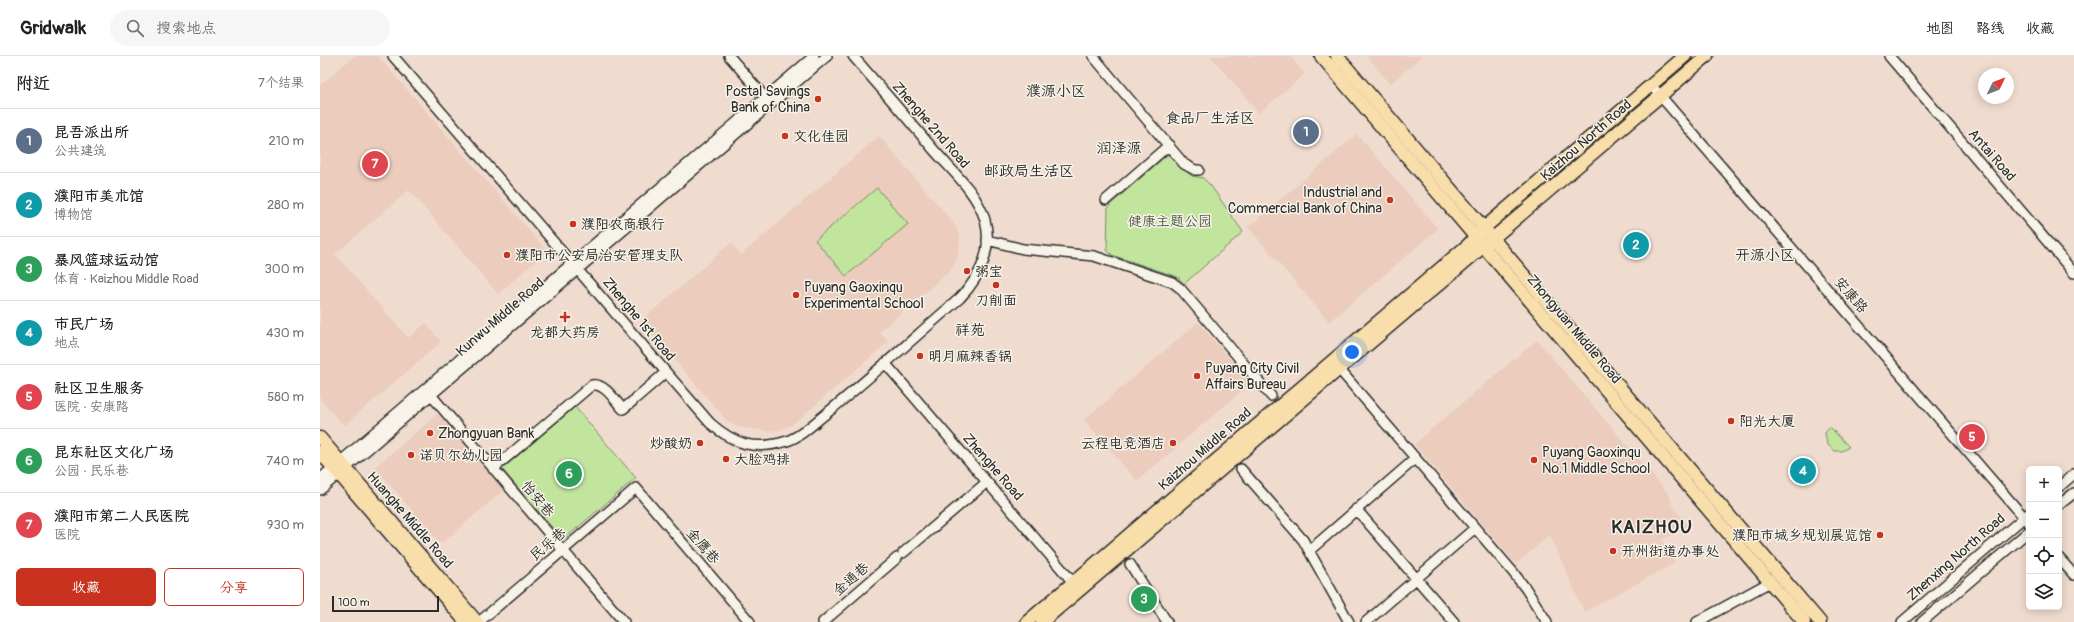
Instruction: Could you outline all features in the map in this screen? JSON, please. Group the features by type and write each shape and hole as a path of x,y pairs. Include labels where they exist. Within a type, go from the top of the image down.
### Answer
{"main road":[{"name":"Zhongyuan Middle Road","path":"1321,56 1804,622"},
{"name":"Zhongyuan Middle Road","path":"1337,56 1820,622"},
{"name":"Kaizhou North Road","path":"1475,236 1685,56"},
{"name":"Kaizhou North Road","path":"1484,247 1708,56"},
{"name":"Kaizhou Middle Road","path":"1042,622 1076,586 1468,245 1475,236"},
{"name":"Kaizhou Middle Road","path":"1027,622 1076,586 1484,247"},
{"name":"Huanghe Middle Road","path":"320,438 339,468 466,622"},
{"name":"Huanghe Middle Road","path":"320,452 339,468 478,622"}],"street":[{"name":"Zhenghe 1st Road","path":"393,56 690,401 725,437 750,446 762,446 789,440 798,435 885,363"},
{"path":"729,56 768,101"},
{"name":"Kunwu Middle Road","path":"768,101 814,56"},
{"name":"Kunwu Middle Road","path":"320,490 339,468 768,101 827,56"},
{"name":"Zhenghe 2nd Road","path":"854,56 970,192 980,207 985,220 987,240 986,256 981,270 968,290 885,363"},
{"path":"1093,56 1184,164 1195,170 1200,170"},
{"name":"Antai Road","path":"1888,56 2074,272"},
{"name":"安康路","path":"1652,85 2026,517"},
{"path":"1106,200 1169,145"},
{"path":"987,240 1024,249 1094,256 1172,282 1180,288 1271,396"},
{"name":"Kunwu Middle Road","path":"320,479 339,468 430,395 575,266"},
{"name":"Zhenghe Road","path":"885,363 1076,586"},
{"path":"1339,369 1526,589 1547,622"},
{"path":"494,469 592,385 598,384 603,387 623,409 666,372"},
{"name":"怡安巷","path":"430,395 624,622"},
{"path":"1310,550 1415,459"},
{"path":"1241,469 1310,550 1349,622"},
{"path":"2062,484 2074,474"},
{"name":"金通巷","path":"823,622 987,482"},
{"name":"民乐巷","path":"478,622 636,488"},
{"name":"金鹰巷","path":"636,488 750,622"},
{"path":"2062,502 2074,492"},
{"path":"1356,509 1454,622"},
{"name":"Zhenxing North Road","path":"1902,622 2026,519"},
{"path":"1366,622 1475,528"},
{"name":"Zhenxing North Road","path":"1922,622 2026,534"},
{"path":"2062,561 2074,575"},
{"path":"1130,564 1167,622"},
{"path":"1697,622 1770,582"}],"shaded area":[{"path":"354,56 378,56 547,251 498,294 409,190 335,254 408,338 426,323 441,342 344,426 320,399 320,85"},
{"path":"1210,56 1290,56 1305,74 1259,113"},
{"path":"1367,56 1422,56 1390,84"},
{"path":"1357,134 1438,229 1329,322 1248,227"},
{"name":"Puyang Gaoxinqu Experimental School","path":"879,136 955,225 960,237 958,256 952,269 879,332 888,342 793,424 780,430 768,431 738,427 728,422 641,321 731,243 741,255"},
{"path":"1198,322 1251,383 1137,481 1084,420"},
{"name":"Puyang Gaoxinqu No.1 Middle School","path":"1537,340 1670,496 1672,505 1688,526 1662,540 1675,563 1584,612 1550,535 1516,564 1414,444"},
{"path":"439,413 505,489 441,544 375,467"}],"green space":[{"name":"健康主题公园","path":"1167,155 1171,156 1192,176 1203,178 1211,186 1243,232 1184,284 1178,277 1112,255 1107,250 1108,208"},
{"path":"877,188 908,224 846,276 815,240"},
{"path":"575,407 636,478 563,540 502,469"},
{"path":"1830,427 1849,447 1842,451 1835,451 1827,444 1825,433"}],"place":[{"name":"Postal Savings Bank of China","path":"818,99"},
{"name":"昆吾派出所","path":"1306,132"},
{"name":"文化佳园","path":"785,136"},
{"name":"濮阳市第二人民医院","path":"375,164"},
{"name":"Industrial and Commercial Bank of China","path":"1390,200"},
{"name":"濮阳农商银行","path":"573,224"},
{"name":"濮阳市美术馆","path":"1636,245"},
{"name":"濮阳市公安局治安管理支队","path":"507,255"},
{"name":"粥宝","path":"967,271"},
{"name":"刀削面","path":"996,285"},
{"name":"Puyang Gaoxinqu Experimental School","path":"796,295"},
{"name":"龙都大药房","path":"565,317"},
{"name":"明月麻辣香锅","path":"920,356"},
{"name":"Puyang City Civil Affairs Bureau","path":"1197,376"},
{"name":"阳光大厦","path":"1731,421"},
{"name":"Zhongyuan Bank","path":"430,433"},
{"name":"社区卫生服务","path":"1972,437"},
{"name":"炒酸奶","path":"700,443"},
{"name":"云程电竞酒店","path":"1173,443"},
{"name":"诺贝尔幼儿园","path":"411,455"},
{"name":"大脸鸡排","path":"726,459"},
{"name":"Puyang Gaoxinqu No.1 Middle School","path":"1534,460"},
{"name":"市民广场","path":"1803,471"},
{"name":"昆东社区文化广场","path":"569,474"},
{"name":"濮阳市城乡规划展览馆","path":"1880,535"},
{"name":"开州街道办事处","path":"1613,551"},
{"name":"暴风篮球运动馆","path":"1144,599"}],"district":[{"name":"濮源小区","path":"1056,91"},
{"name":"食品厂生活区","path":"1210,118"},
{"name":"润泽源","path":"1119,148"},
{"name":"邮政局生活区","path":"1029,171"},
{"name":"开源小区","path":"1765,255"},
{"name":"祥苑","path":"970,330"},
{"name":"KAIZHOU","path":"1652,527"}]}
